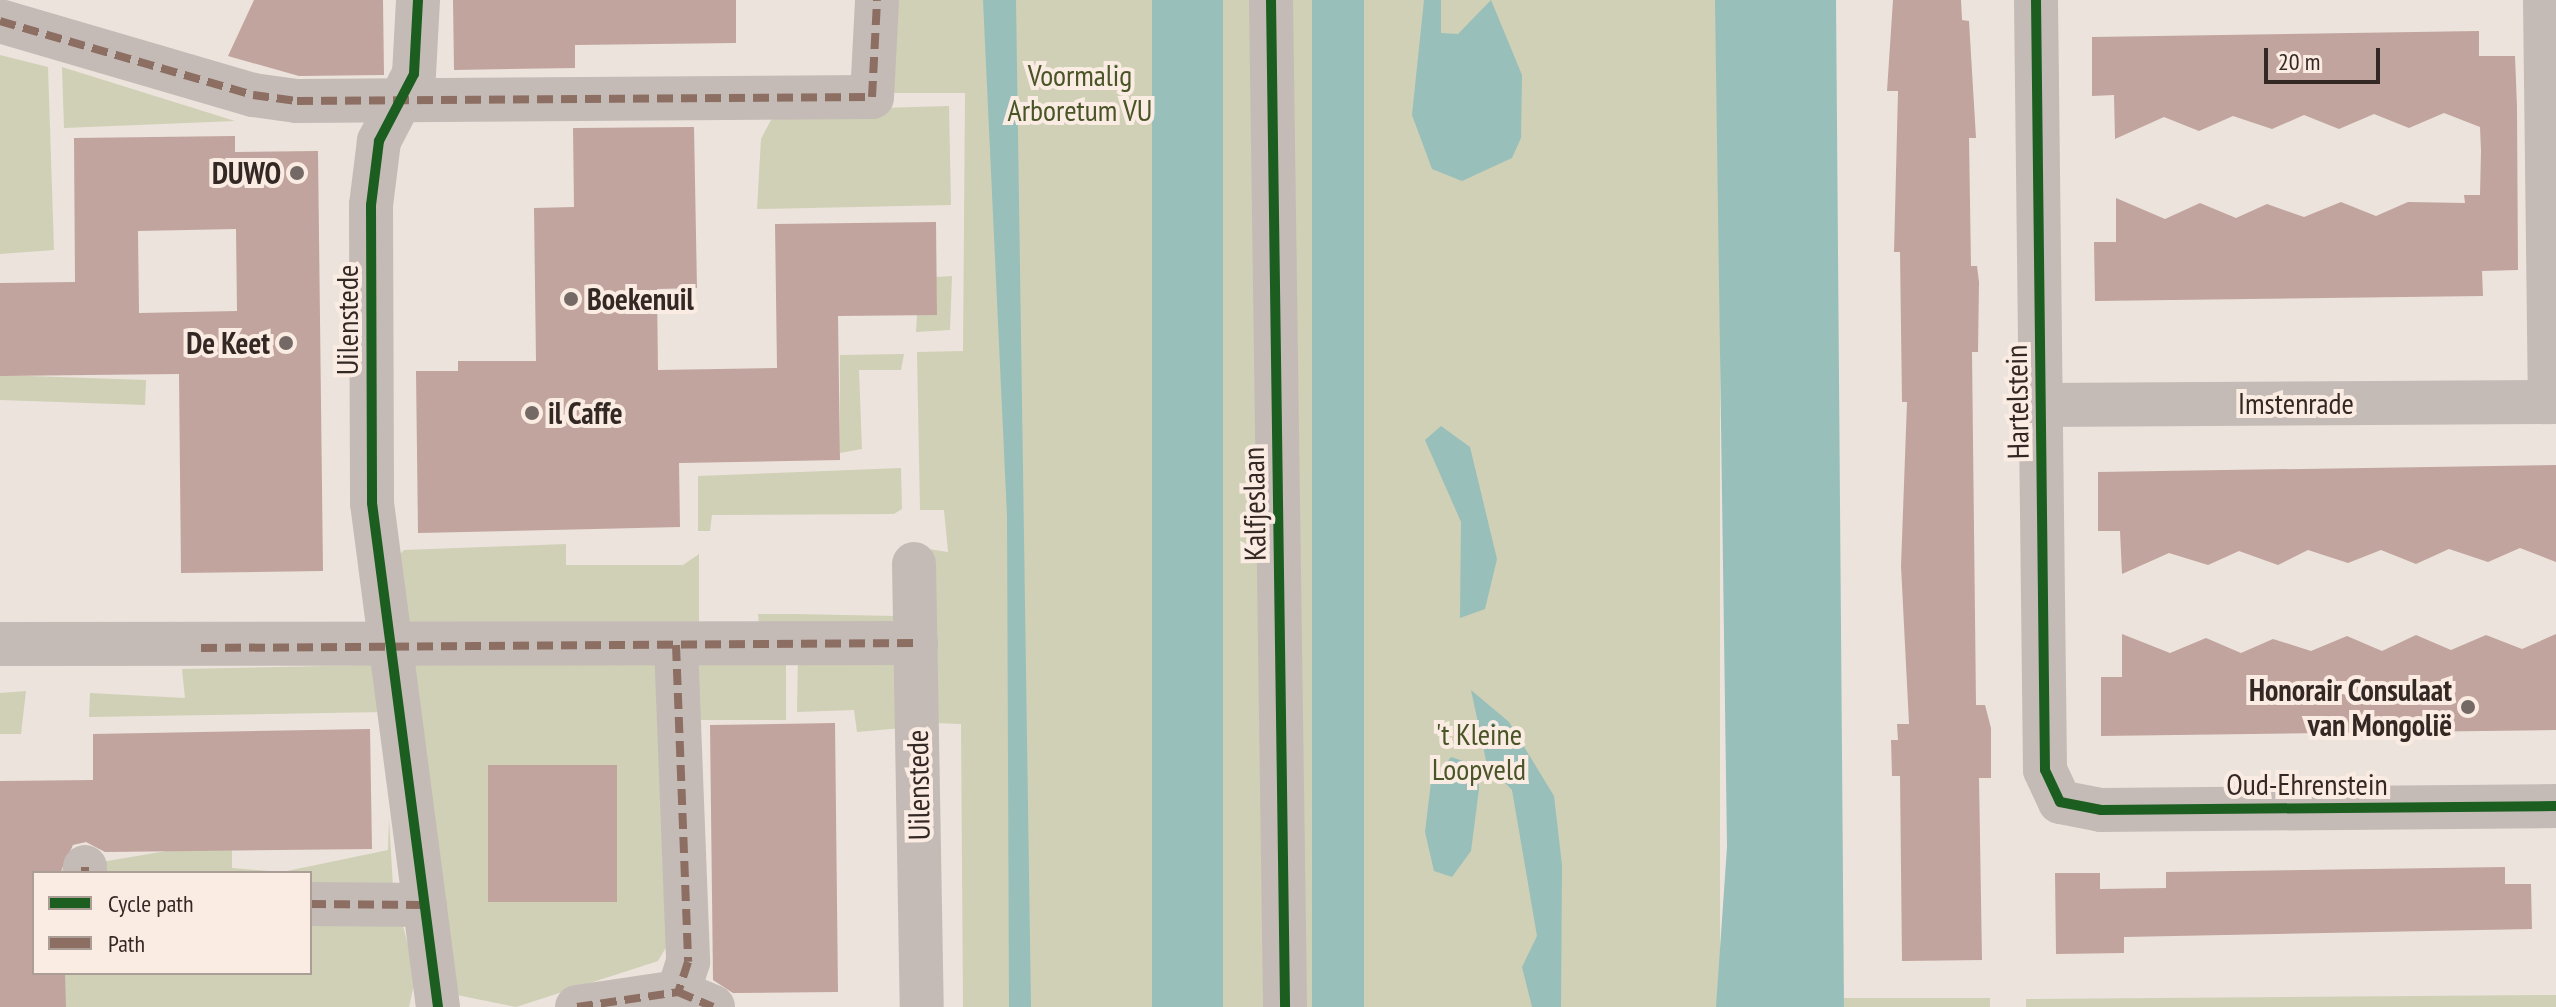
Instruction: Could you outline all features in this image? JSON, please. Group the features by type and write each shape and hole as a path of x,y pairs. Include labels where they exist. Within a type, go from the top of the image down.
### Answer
{"street":[{"name":"Uilenstede","path":"418,0 414,74 379,141 371,205 372,503 388,648 438,1007"},
{"path":"0,21 253,95 400,102 872,97 877,0"},
{"name":"Kalfjeslaan","path":"1271,0 1285,1007"},
{"name":"Hartelstein","path":"2036,0 2045,770 2060,802"},
{"name":"Imstenrade","path":"2042,405 2553,402 2545,0"},
{"name":"Uilenstede","path":"914,564 922,1007"},
{"path":"0,644 388,648 916,643"},
{"path":"577,1007 695,1000 688,962 676,645"},
{"name":"Oud-Ehrenstein","path":"2060,802 2101,810 2556,806"},
{"path":"312,904 425,905"}],"green space":[{"path":"889,0 983,0 989,31 1007,516 1009,1007 963,1007 961,724 935,723 928,549 948,552 944,510 920,510 917,352 963,351 965,93 889,93"},
{"name":"Voormalig Arboretum VU","path":"1003,0 1154,0 1154,1007 1003,1007"},
{"name":"'t Kleine Loopveld","path":"1215,0 1720,0 1720,1007 1215,1007"},
{"path":"0,55 48,67 54,250 0,254"},
{"path":"62,67 235,121 64,128"},
{"path":"949,106 951,205 757,209 761,139 771,120 811,110"},
{"path":"952,276 950,330 916,332 917,315 937,315 936,277"},
{"path":"904,354 901,370 859,370 862,449 840,453 840,355"},
{"path":"0,375 146,380 145,405 0,400"},
{"path":"901,468 902,509 894,514 712,515 710,531 698,531 698,476"},
{"path":"566,544 566,565 683,565 699,554 699,634 411,638 392,563 404,550"},
{"path":"758,614 895,616 886,631 760,633"},
{"path":"652,653 664,669 671,939 658,961 516,1007 447,993 406,660"},
{"path":"691,654 786,654 786,720 691,720"},
{"path":"798,655 900,665 902,728 857,732 854,710 797,712"},
{"path":"374,665 384,712 89,717 90,693 185,698 182,669"},
{"path":"26,691 21,734 0,734 0,693"},
{"path":"389,819 393,887 416,976 409,1007 0,1007 0,879 32,873 32,975 312,975 312,871 287,871 388,850"},
{"path":"232,840 232,868 270,871 48,871"},
{"path":"2556,995 2556,1007 2026,1007 2026,999"},
{"path":"1844,998 1990,998 1990,1007 1844,1007"}],"water":[{"path":"983,0 1016,0 1031,1007 1009,1007 1007,516"},
{"path":"1152,0 1223,0 1223,1007 1152,1007"},
{"path":"1312,0 1364,0 1364,1007 1312,1007"},
{"path":"1424,0 1441,0 1441,33 1458,34 1491,0 1522,75 1521,138 1512,158 1462,181 1432,169 1412,115"},
{"path":"1715,0 1836,0 1844,1007 1716,1007 1727,847"},
{"path":"1441,426 1470,447 1497,559 1485,609 1460,618 1461,522 1425,440"},
{"path":"1471,690 1509,722 1554,796 1562,865 1561,1007 1532,1007 1522,967 1537,936 1512,790 1487,765"},
{"path":"1451,757 1478,766 1479,789 1471,851 1452,877 1434,871 1425,832 1431,782"}],"building":[{"path":"254,0 383,0 384,75 299,76 228,56"},
{"path":"453,0 736,0 736,43 575,45 575,68 454,70"},
{"path":"1893,0 1961,0 1962,20 1969,21 1976,138 1969,138 1971,266 1977,266 1979,282 1978,352 1972,352 1976,705 1985,705 1991,728 1991,778 1979,778 1982,960 1902,961 1900,776 1892,776 1891,740 1898,740 1897,724 1909,724 1901,566 1907,402 1902,402 1900,252 1894,252 1898,91 1887,91"},
{"path":"2479,31 2479,56 2515,56 2517,107 2518,270 2482,271 2483,296 2095,301 2094,242 2116,242 2116,198 2165,219 2200,203 2236,218 2267,204 2304,217 2341,202 2376,216 2408,202 2465,203 2464,195 2480,195 2481,151 2480,127 2444,113 2409,128 2374,114 2339,129 2304,115 2272,129 2233,116 2199,131 2164,117 2115,139 2114,95 2092,96 2092,37"},
{"path":"694,127 697,288 657,289 658,370 777,368 775,224 936,222 937,315 838,316 840,460 679,463 680,527 418,533 416,371 458,371 458,361 536,361 534,208 574,207 573,128"},
{"path":"235,136 235,152 318,151 323,571 181,573 179,374 0,376 0,283 75,282 74,138","holes":["236,229 237,311 139,313 138,231"]},
{"path":"2556,465 2556,562 2520,548 2488,562 2449,549 2416,564 2381,550 2348,563 2308,550 2278,565 2239,551 2208,565 2169,553 2122,574 2120,531 2098,531 2098,472"},
{"path":"2122,634 2170,653 2206,638 2241,653 2273,639 2311,651 2347,636 2382,651 2416,635 2451,650 2486,635 2522,649 2556,634 2556,730 2101,736 2101,677 2122,677"},
{"path":"835,723 838,992 733,993 713,980 710,725"},
{"path":"370,729 372,849 105,852 86,842 73,845 61,871 32,871 32,975 65,975 66,1007 0,1007 0,781 93,780 93,734"},
{"path":"488,765 617,765 617,902 488,902"},
{"path":"2505,867 2505,884 2531,884 2532,929 2124,937 2124,953 2056,954 2055,873 2100,873 2100,889 2166,888 2166,872"}],"marked path":[{"path":"0,21 253,95 297,101 872,97 877,0"},
{"path":"201,648 916,643"},
{"path":"676,645 688,962 678,992"},
{"path":"312,904 425,905"},
{"path":"577,1007 678,992 713,1007"}],"cycle path":[{"path":"418,0 414,74 379,141 371,205 372,503 438,1007"},
{"path":"1271,0 1285,1007"},
{"path":"2036,0 2045,770 2060,802 2101,810 2556,806"}],"place":[{"name":"DUWO","path":"297,173"},
{"name":"Boekenuil","path":"571,299"},
{"name":"De Keet","path":"286,343"},
{"name":"il Caffe","path":"532,413"},
{"name":"Honorair Consulaat van Mongolië","path":"2468,707"}]}
